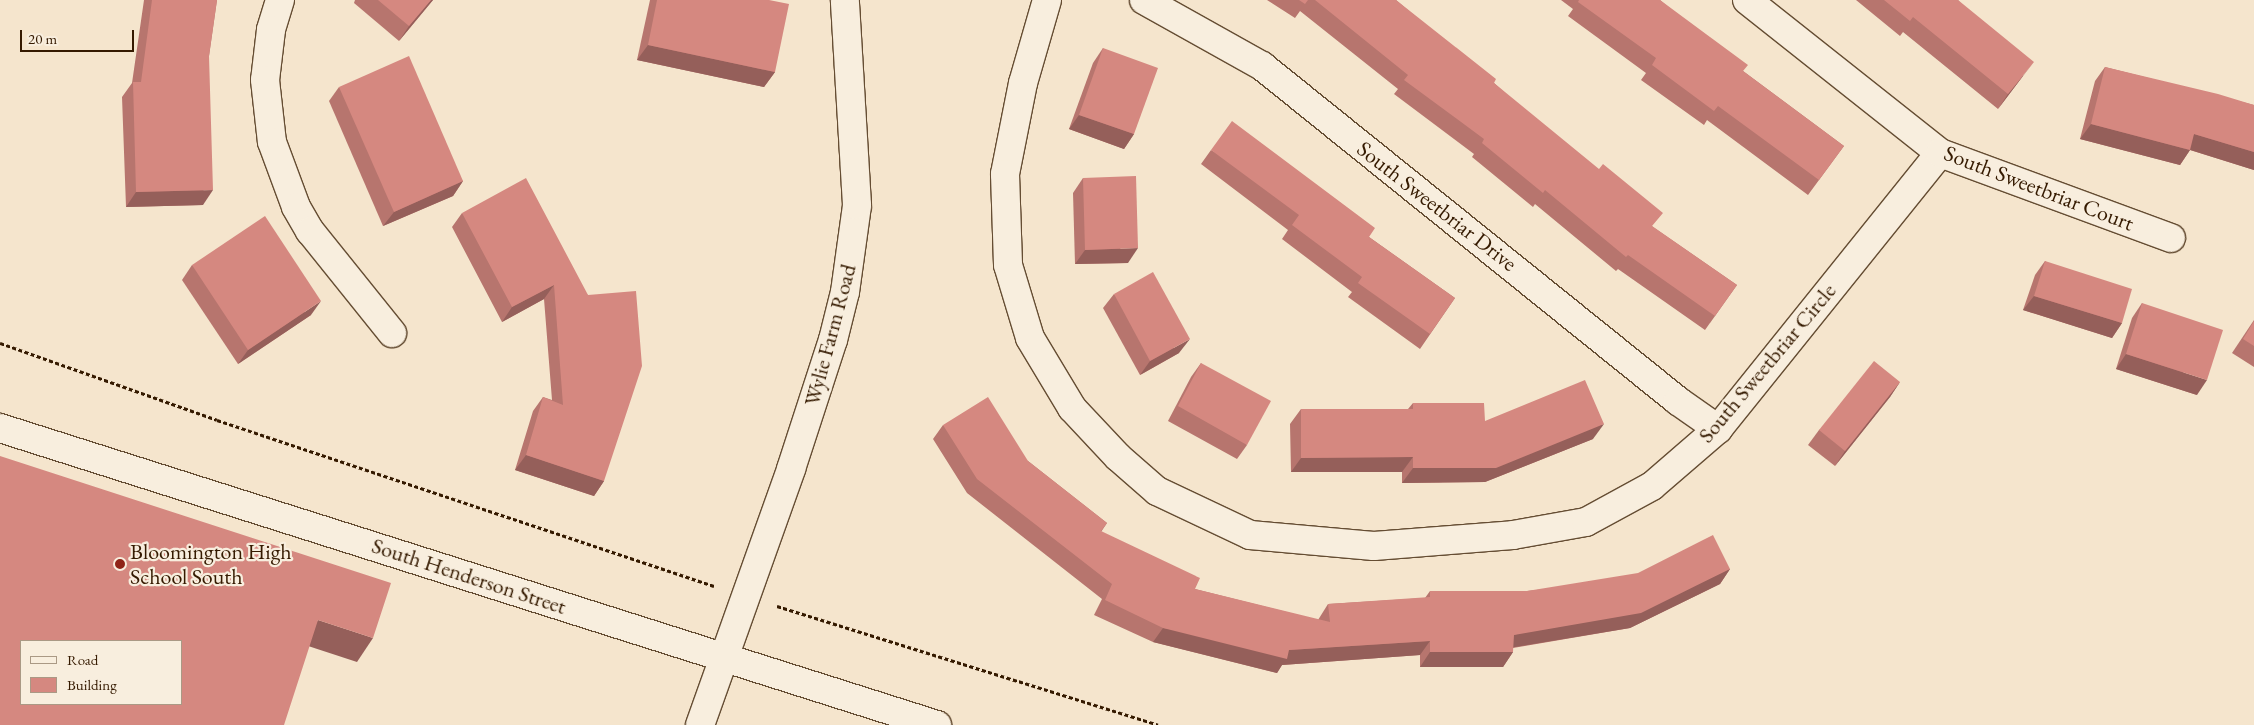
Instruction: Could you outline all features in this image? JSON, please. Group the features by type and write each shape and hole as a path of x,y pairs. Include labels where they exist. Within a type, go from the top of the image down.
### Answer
{"street":[{"path":"280,0 271,30 265,80 272,142 296,207 305,223 392,333"},
{"name":"Wylie Farm Road","path":"700,725 748,597 833,340 852,249 857,205 845,0"},
{"name":"South Sweetbriar Circle","path":"1047,0 1023,84 1005,174 1008,265 1030,338 1072,408 1118,457 1157,491 1250,535 1374,546 1513,535 1586,522 1652,486 1718,429 1940,154"},
{"name":"South Sweetbriar Drive","path":"1144,0 1262,66 1678,401 1718,429"},
{"name":"South Sweetbriar Court","path":"1747,0 1940,154 2171,238"},
{"name":"South Henderson Street","path":"0,428 937,725"}],"path":[{"path":"0,342 217,420 748,597 1158,725"}],"building":[{"path":"152,0 217,0 209,56 213,190 136,192 133,82 141,82"},
{"path":"378,0 431,0 409,26"},
{"path":"657,0 769,0 789,4 775,72 648,45"},
{"path":"1299,0 1308,0 1305,4"},
{"path":"1315,0 1396,0 1496,79 1494,83 1599,169 1603,164 1663,213 1652,226 1737,285 1715,316 1628,255 1626,257 1545,190 1543,193 1482,143 1484,139 1404,80 1408,75"},
{"path":"1579,0 1660,0 1748,65 1743,71 1844,146 1819,180 1718,106 1714,111 1652,65 1656,58 1578,2"},
{"path":"1884,0 1958,0 2034,62 2008,94 1913,17 1910,21"},
{"path":"1103,48 1158,68 1134,134 1079,115"},
{"path":"409,56 463,181 394,212 339,87"},
{"path":"2105,67 2218,94 2254,105 2254,152 2194,134 2190,150 2091,124"},
{"path":"1232,121 1375,228 1369,237 1455,298 1430,334 1358,283 1362,277 1292,225 1299,215 1211,150"},
{"path":"1136,176 1138,248 1085,250 1083,178"},
{"path":"526,178 588,295 636,291 642,366 604,481 526,455 543,397 563,405 554,285 512,307 462,213"},
{"path":"265,216 321,301 248,350 192,265"},
{"path":"2045,261 2132,289 2122,323 2034,296"},
{"path":"1153,272 1190,339 1150,361 1114,294"},
{"path":"2142,303 2223,330 2207,380 2126,354"},
{"path":"2254,321 2254,346 2243,339"},
{"path":"1874,361 1900,382 1845,451 1819,430"},
{"path":"1201,363 1271,401 1247,445 1178,406"},
{"path":"1585,380 1604,424 1496,468 1413,468 1413,457 1301,458 1301,409 1413,409 1413,403 1484,403 1485,421"},
{"path":"988,397 1028,461 1107,523 1101,531 1200,578 1195,589 1330,622 1328,604 1430,597 1430,591 1527,591 1638,573 1713,535 1730,569 1641,613 1514,635 1513,652 1430,652 1430,641 1289,650 1287,659 1163,628 1105,600 1112,584 977,479 943,425"},
{"name":"Bloomington High School South","path":"0,456 391,583 373,638 318,620 284,725 0,725"}],"place":[{"name":"Bloomington High School South","path":"120,564"}]}
